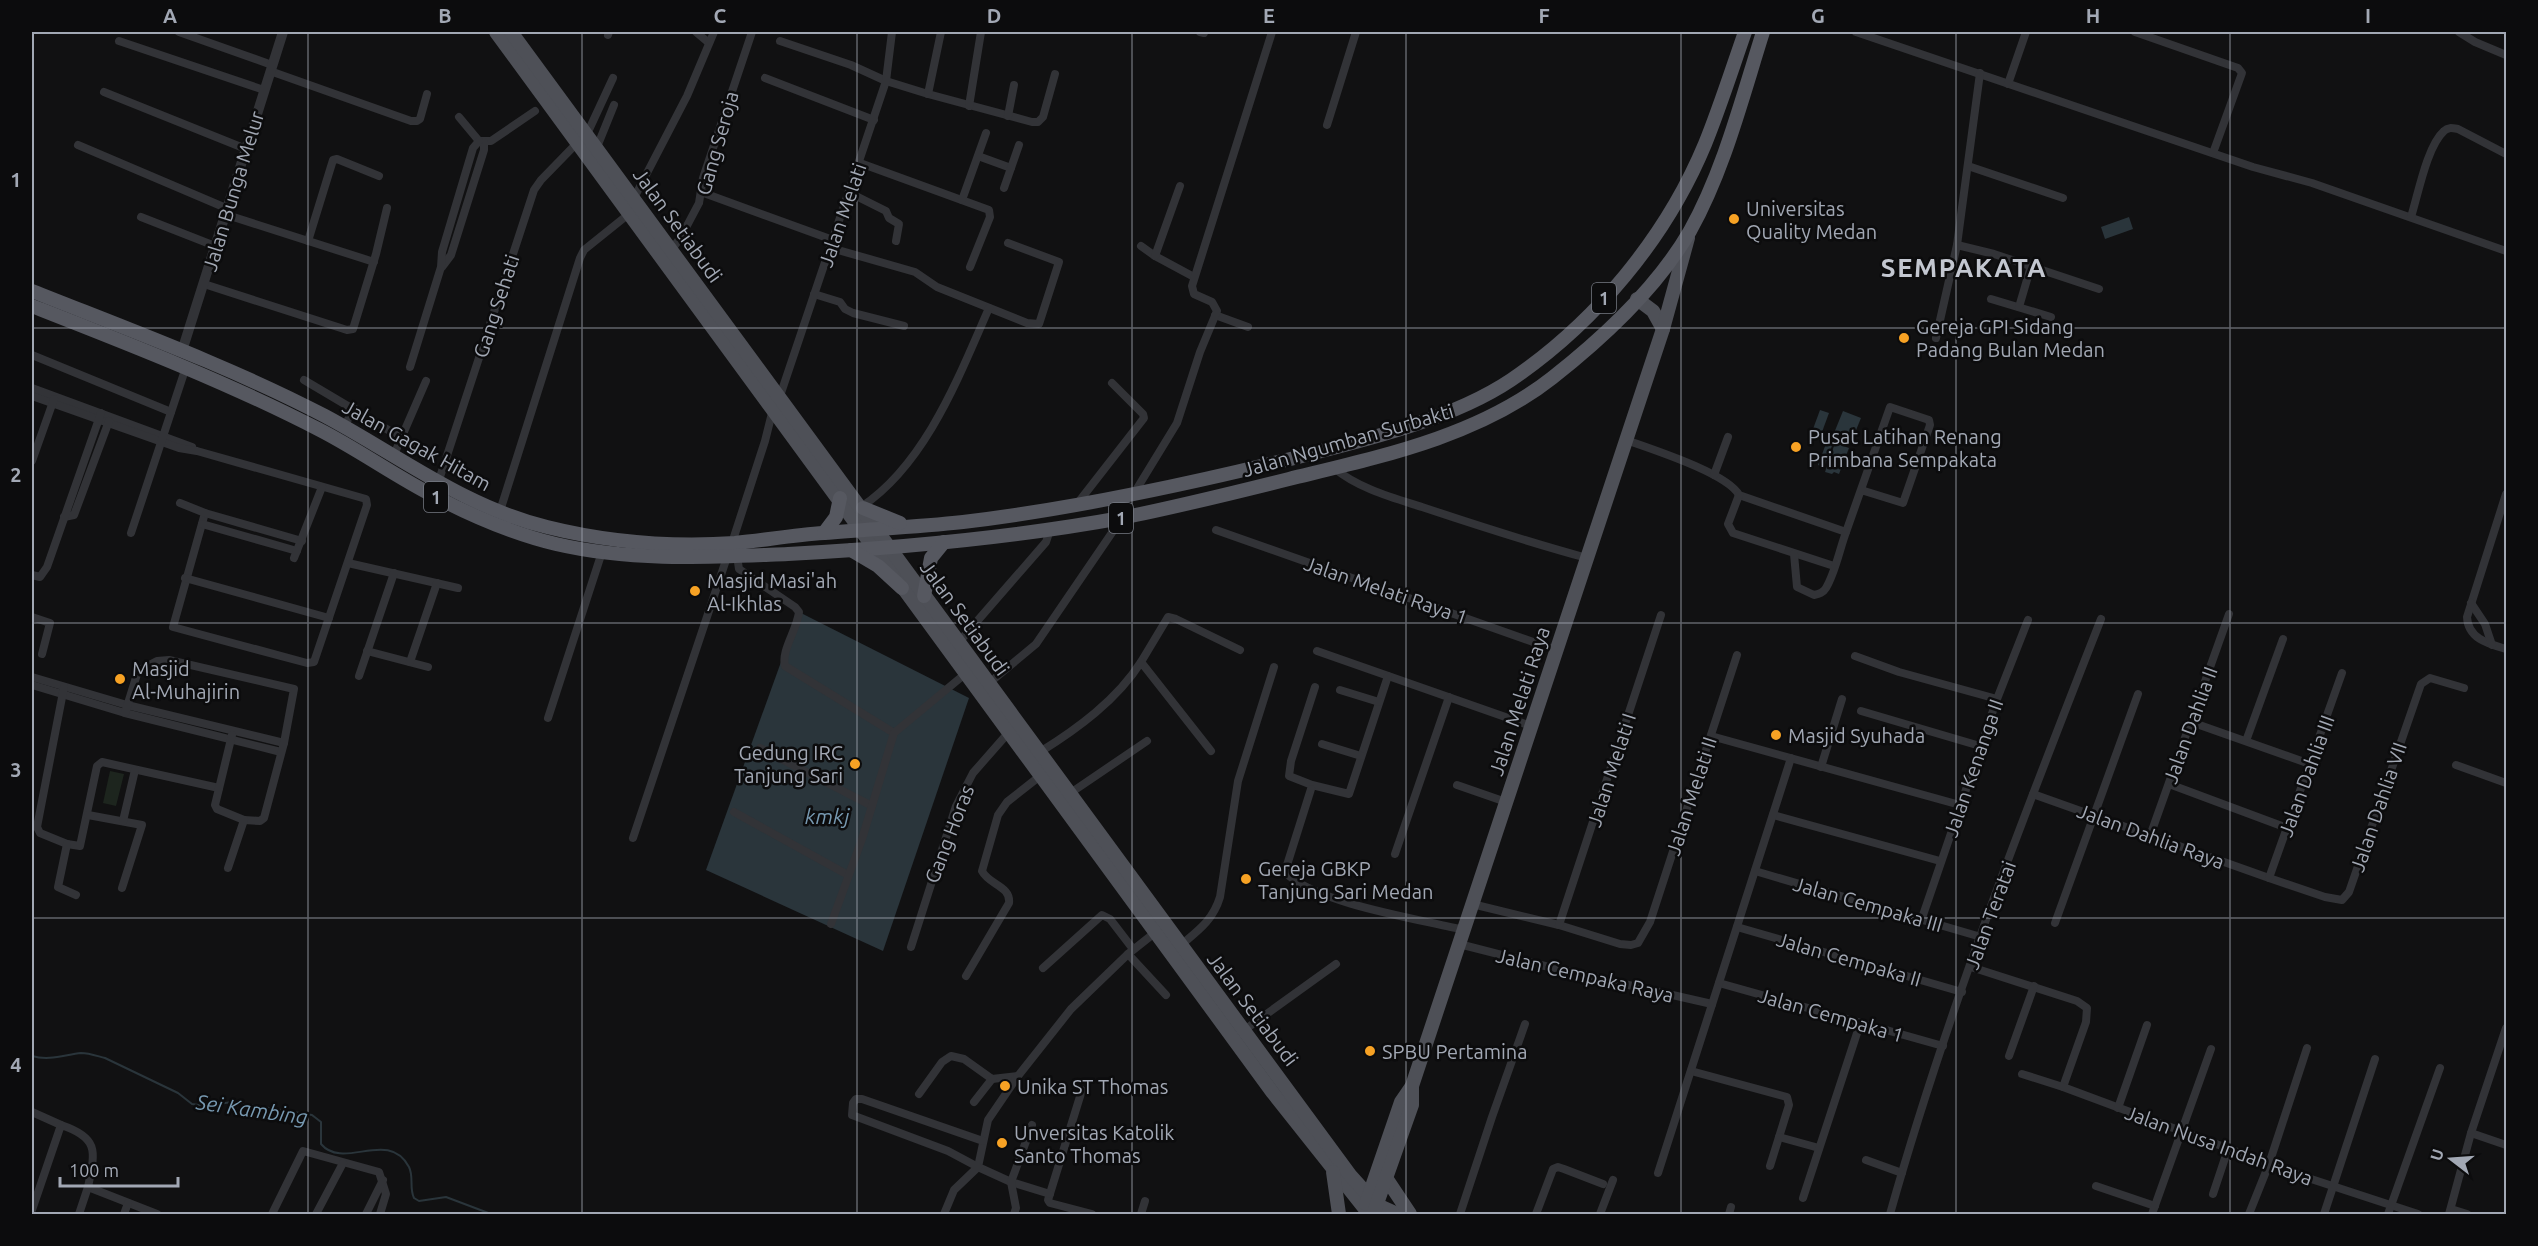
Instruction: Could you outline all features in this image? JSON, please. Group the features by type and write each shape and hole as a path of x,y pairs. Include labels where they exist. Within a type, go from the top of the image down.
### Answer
{"highway":[{"name":"Jalan Ngumban Surbakti","path":"870,529 964,521 1133,496 1344,446 1460,407 1509,382 1555,346 1594,309 1632,268 1670,212 1704,147 1745,32"},
{"name":"Jalan Ngumban Surbakti","path":"874,548 1050,530 1122,518 1395,452 1468,427 1513,404 1552,378 1608,329 1661,272 1690,230 1729,139 1763,32"},
{"name":"Jalan Gagak Hitam","path":"32,291 182,351 292,399 438,483 500,511 539,525 605,538 732,552 824,533 870,529"},
{"name":"Jalan Gagak Hitam","path":"32,306 186,367 338,440 432,496 512,531 556,544 652,557 874,548"},
{"path":"1344,446 1348,463"},
{"path":"824,533 836,517 840,498"},
{"path":"862,508 878,516 910,526"},
{"path":"924,596 931,558 944,542"},
{"path":"851,550 878,566 902,588"}],"main road":[{"name":"Jalan Setiabudi","path":"496,32 545,103 583,138 597,147 672,249 694,290"},
{"name":"Jalan Setiabudi","path":"512,32 545,103"},
{"name":"Jalan Setiabudi","path":"583,138 630,213 694,290 776,402 840,498 889,546 959,642 1033,755 1040,776 1161,928 1181,945 1350,1175 1369,1209"},
{"name":"Jalan Melati Raya","path":"1369,1209 1379,1164 1401,1102 1412,1086 1663,329 1690,230"},
{"path":"1637,299 1653,311 1663,329"},
{"name":"Jalan Setiabudi","path":"776,402 862,508 874,548 965,674 1009,732 1070,794 1273,1093 1333,1170 1369,1209 1397,1215"},
{"path":"1273,1093 1285,1084"},
{"name":"Jalan Melati Raya","path":"1369,1209 1386,1178 1412,1105 1412,1086"},
{"path":"1350,1175 1365,1172 1379,1164"},
{"path":"1333,1170 1339,1215"},
{"path":"1386,1178 1410,1215"}],"street":[{"path":"179,32 415,122 420,119 426,94"},
{"name":"Jalan Bunga Melur","path":"182,351 283,32"},
{"path":"696,32 710,43"},
{"path":"634,198 687,96 714,32"},
{"name":"Gang Seroja","path":"672,249 691,220 752,32"},
{"name":"Jalan Melati","path":"633,838 732,552 776,402 874,120 886,81 891,32"},
{"path":"928,94 941,32"},
{"path":"969,106 981,32"},
{"path":"1133,496 1177,423 1200,352 1215,315 1215,304 1194,294 1191,286 1272,32"},
{"path":"1327,125 1356,32"},
{"path":"1856,32 2213,153 2411,217 2506,251"},
{"path":"2008,84 2026,32"},
{"path":"2135,32 2238,68 2242,73 2213,153"},
{"path":"2459,32 2475,42 2506,55"},
{"path":"119,41 264,90"},
{"path":"780,41 850,64 886,81 969,106 1038,122 1043,117 1055,74"},
{"path":"1936,338 1957,244 1980,73"},
{"name":"Gang Sehati","path":"438,483 534,190 583,138 613,78"},
{"path":"765,78 874,120"},
{"path":"1008,116 1014,85"},
{"path":"104,92 246,149"},
{"path":"410,367 441,267 442,252 473,148 482,141 490,141 545,103"},
{"path":"597,147 614,105"},
{"path":"459,117 482,141"},
{"path":"2411,217 2432,152 2444,131 2450,128 2458,129 2506,154"},
{"path":"962,200 986,133"},
{"path":"78,145 225,211 374,262"},
{"path":"1004,188 1019,145"},
{"path":"978,156 1011,168"},
{"path":"308,241 333,160 337,159 379,176"},
{"path":"860,163 988,209 991,214 970,267"},
{"path":"1968,166 2063,198"},
{"path":"1155,256 1180,186"},
{"path":"701,192 832,244 915,272 937,287 1026,323 1039,324 1059,269 1058,260 1008,243"},
{"path":"850,193 886,211 889,218 899,224 896,241"},
{"path":"204,284 347,330 353,329 374,262 387,208"},
{"path":"500,511 580,258 584,250 630,213"},
{"path":"141,217 215,246"},
{"path":"1957,244 2099,289"},
{"path":"1141,246 1155,256 1194,276"},
{"path":"2019,307 2031,266"},
{"path":"813,294 840,302 845,309 853,313 904,326"},
{"path":"1991,299 2051,317"},
{"path":"862,508 882,492 912,458 952,388 988,308"},
{"path":"1215,315 1248,327"},
{"path":"32,355 171,412"},
{"path":"131,532 186,367"},
{"path":"304,380 422,450"},
{"path":"393,457 426,381"},
{"path":"1077,504 1144,418 1143,414 1112,382"},
{"path":"32,388 53,400"},
{"path":"32,396 53,400 197,451 365,498 368,502 316,660 312,664 175,628 172,625 205,513"},
{"path":"32,461 53,400"},
{"path":"1794,554 1797,587 1814,595 1822,593 1834,566 1890,407 1929,420 1930,425 1903,503 1861,490"},
{"path":"338,440 354,408"},
{"path":"32,575 40,576 45,571 99,416"},
{"path":"64,517 74,515 110,420"},
{"path":"1714,475 1728,436"},
{"path":"1626,440 1714,475 1731,485 1739,495 1846,532"},
{"path":"1334,468 1348,480 1386,495 1523,540 1587,558"},
{"path":"202,524 295,555 321,487"},
{"path":"2506,494 2467,617 2467,627 2484,642 2506,649"},
{"path":"1739,495 1728,524 1733,533 1834,566"},
{"path":"180,503 205,513 302,541"},
{"path":"988,684 1036,644 1122,518"},
{"path":"959,642 1046,542 1050,530"},
{"name":"Jalan Melati Raya 1","path":"1216,530 1556,651"},
{"path":"548,718 602,552"},
{"path":"732,552 739,569 799,612 797,624 784,658 784,666 894,733"},
{"path":"348,563 458,588"},
{"path":"359,676 394,573"},
{"path":"185,578 329,618"},
{"path":"410,662 437,583"},
{"path":"2471,603 2485,624 2492,645"},
{"name":"Jalan Dahlia II","path":"2150,836 2229,614"},
{"name":"Jalan Melati I","path":"1559,925 1607,786 1661,615"},
{"path":"32,617 50,623 42,654"},
{"path":"1033,755 1076,727 1112,697 1141,662 1168,617 1240,650"},
{"name":"Jalan Teratai","path":"1890,1215 1962,992 2033,794 2101,619"},
{"name":"Jalan Kenanga II","path":"1922,918 1996,699 2028,620"},
{"path":"2246,741 2283,639"},
{"path":"366,651 428,667"},
{"path":"1317,651 1531,726"},
{"name":"Jalan Melati II","path":"1559,925 1620,944 1638,943 1643,936 1650,922 1737,655"},
{"path":"1855,656 1899,672 1996,699"},
{"path":"126,709 138,671 157,661 169,660 294,689 295,695 283,747 264,818 260,821 244,820 216,808 233,730"},
{"path":"1141,662 1211,751"},
{"path":"1181,945 1208,922 1214,914 1220,897 1238,781 1274,667"},
{"name":"Jalan Dahlia III","path":"2269,878 2342,673"},
{"path":"831,924 872,806 894,733 965,674"},
{"path":"1316,687 1291,761 1289,776 1311,785 1349,795 1388,676"},
{"path":"32,677 63,691"},
{"name":"Jalan Dahlia VII","path":"2269,878 2335,900 2346,897 2421,684 2430,678 2464,688"},
{"path":"32,686 63,691 231,740 283,747"},
{"path":"1340,690 1379,702"},
{"path":"63,691 37,829 49,838 80,846 99,764 104,762 219,788"},
{"path":"2055,923 2092,815 2138,694"},
{"path":"1395,854 1449,697"},
{"path":"1821,767 1842,699"},
{"path":"126,709 233,730 283,747"},
{"path":"1861,711 1980,746"},
{"path":"2191,722 2310,764"},
{"name":"Gang Horas","path":"911,947 956,806 973,773 1009,732"},
{"path":"1711,736 1959,806"},
{"path":"1070,794 1147,741"},
{"path":"1322,744 1361,756"},
{"path":"760,748 872,806"},
{"path":"1658,1173 1791,758"},
{"path":"2456,765 2506,783"},
{"path":"123,821 135,770"},
{"path":"966,976 1000,922 1009,903 1010,896 1007,891 986,878 982,871 998,815 1006,802 1040,776"},
{"path":"2169,783 2287,828"},
{"path":"1457,785 1506,802"},
{"path":"1311,789 1287,865 1286,873 1290,877 1314,890 1371,909 1464,930"},
{"name":"Jalan Dahlia Raya","path":"2033,794 2269,878"},
{"path":"734,812 848,875"},
{"path":"88,815 140,824 143,828 122,888"},
{"path":"1773,815 1940,861"},
{"path":"228,868 244,820"},
{"path":"67,844 58,887 76,895"},
{"name":"Jalan Cempaka III","path":"1755,871 1982,937"},
{"path":"1472,904 1559,925"},
{"path":"1043,968 1102,915 1110,919 1131,952 1166,994"},
{"name":"Jalan Cempaka II","path":"1737,927 1962,992"},
{"path":"944,1215 955,1189 978,1167 988,1120 1018,1076 1071,1009 1131,952 1161,928"},
{"name":"Jalan Cempaka Raya","path":"1459,944 1712,1004"},
{"path":"1243,1031 1336,964"},
{"path":"1971,967 2077,1001 2087,1008 2086,1022 2063,1087"},
{"name":"Jalan Cempaka 1","path":"1719,983 1943,1046"},
{"path":"2009,1056 2034,986"},
{"path":"1460,1215 1525,1024"},
{"path":"1803,1198 1860,1024"},
{"path":"2118,1108 2147,1025"},
{"path":"2467,1215 2450,1212 2471,1133 2506,1028"},
{"path":"2249,1215 2269,1164 2307,1048"},
{"path":"2096,1186 2153,1210 2211,1049"},
{"path":"919,1094 942,1062 951,1056 964,1059 992,1079 1018,1076"},
{"path":"2324,1215 2375,1059"},
{"path":"2390,1210 2440,1068"},
{"path":"1691,1071 1787,1097 1789,1105 1770,1166"},
{"name":"Jalan Nusa Indah Raya","path":"2022,1074 2182,1130 2390,1210 2418,1215"},
{"path":"974,1102 992,1079"},
{"path":"1082,1090 1050,1194 1050,1203 1092,1215"},
{"path":"983,1141 862,1098 856,1099 853,1103 852,1115 948,1151 1011,1182 1050,1194"},
{"path":"32,1112 81,1133 91,1142 94,1157 88,1187 78,1215"},
{"path":"32,1210 61,1125"},
{"path":"1014,1215 1016,1208 1011,1182 1032,1125"},
{"path":"2471,1133 2506,1145"},
{"path":"1779,1137 1819,1148"},
{"path":"2213,1194 2228,1149"},
{"path":"272,1215 303,1151 379,1172 386,1194 380,1215"},
{"path":"1866,1160 1902,1173"},
{"path":"316,1215 343,1163"},
{"path":"1536,1215 1553,1169 1558,1167 1603,1184"},
{"path":"366,1215 383,1180"},
{"path":"1600,1215 1613,1180"},
{"path":"88,1187 157,1215"},
{"path":"1141,1215 1145,1201"},
{"path":"124,1215 128,1203"}],"shaded area":[{"path":"110,771 124,774 116,806 103,803"}],"water":[{"path":"2129,217 2133,229 2105,239 2101,227"},
{"path":"1820,410 1829,413 1822,432 1813,429"},
{"path":"1843,411 1861,418 1850,445 1832,438"},
{"path":"1827,441 1833,443 1824,467 1818,465"},
{"path":"1835,443 1849,448 1839,474 1825,472"},
{"name":"kmkj","path":"799,612 969,698 883,951 706,870"}],"waterway":[{"name":"Sei Kambing","path":"32,1056 50,1058 81,1053 105,1058 178,1093 192,1104 205,1106 232,1102 312,1115 321,1122 321,1144 331,1151 342,1154 378,1150 390,1151 400,1156 409,1167 414,1198 419,1201 446,1197 491,1214"}],"place":[{"name":"Universitas Quality Medan","path":"1734,219"},
{"name":"Gereja GPI Sidang Padang Bulan Medan","path":"1904,338"},
{"name":"Pusat Latihan Renang Primbana Sempakata","path":"1796,447"},
{"name":"Masjid Masi'ah Al-Ikhlas","path":"695,591"},
{"name":"Masjid Al-Muhajirin","path":"120,679"},
{"name":"Masjid Syuhada","path":"1776,735"},
{"name":"Gedung IRC Tanjung Sari","path":"855,764"},
{"name":"Gereja GBKP Tanjung Sari Medan","path":"1246,879"},
{"name":"SPBU Pertamina","path":"1370,1051"},
{"name":"Unika ST Thomas","path":"1005,1086"},
{"name":"Unversitas Katolik Santo Thomas","path":"1002,1143"}],"district":[{"name":"SEMPAKATA","path":"1964,267"}]}
